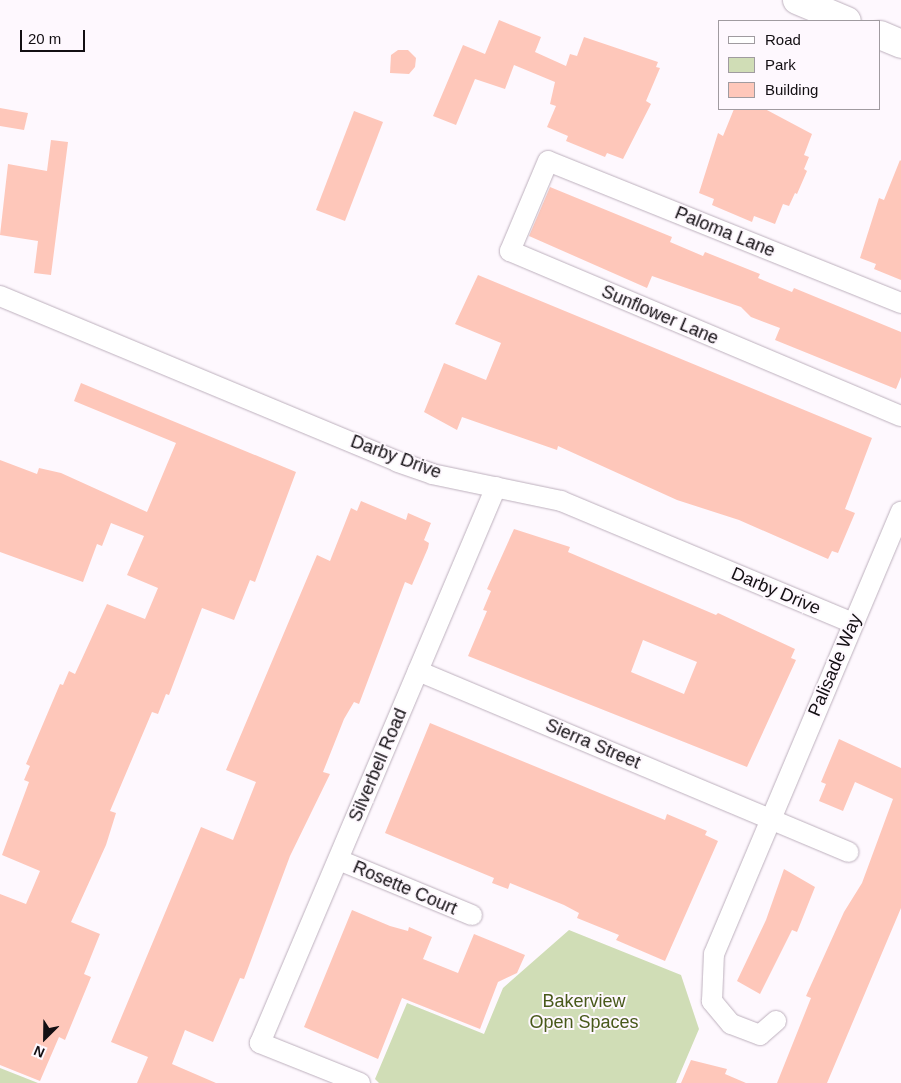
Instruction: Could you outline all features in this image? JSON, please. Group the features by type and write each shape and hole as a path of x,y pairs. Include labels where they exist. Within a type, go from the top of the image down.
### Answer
{"main road":[{"path":"797,0 845,20"},
{"path":"881,35 901,44"}],"street":[{"name":"Paloma Lane","path":"548,161 901,303"},
{"name":"Sunflower Lane","path":"548,161 510,251 901,416"},
{"name":"Darby Drive","path":"0,296 398,462 432,474 561,501 853,623"},
{"name":"Silverbell Road","path":"360,1083 260,1043 496,487"},
{"name":"Palisade Way","path":"776,1021 760,1035 731,1024 712,1001 714,954 768,818 901,512"},
{"name":"Sierra Street","path":"418,671 768,818"},
{"path":"768,818 849,852"},
{"name":"Rosette Court","path":"339,860 472,915"}],"green space":[{"name":"Bakerview Open Spaces","path":"569,930 681,975 699,1029 676,1083 379,1083 375,1079 407,1003 484,1034 503,988"},
{"path":"0,1068 38,1083 0,1083"}],"building":[{"path":"499,20 541,37 535,52 566,66 570,54 577,56 584,37 658,62 656,67 660,68 646,101 651,104 623,159 607,153 605,157 566,141 568,136 547,127 556,106 550,104 555,82 514,65 505,89 475,79 456,125 433,116 463,45 485,54"},
{"path":"398,50 408,50 416,58 415,67 409,74 390,73 391,55"},
{"path":"0,108 28,113 24,130 0,126"},
{"path":"734,110 767,110 812,134 804,155 809,157 804,169 807,171 797,194 795,193 789,206 783,204 775,224 754,216 752,222 712,205 714,199 699,193 718,133 723,136"},
{"path":"354,111 383,122 345,221 316,210"},
{"path":"51,140 68,142 51,275 34,273 38,241 0,235 8,164 47,171"},
{"path":"900,160 901,280 874,269 876,264 860,258 879,198 884,200"},
{"path":"550,187 672,237 670,242 703,256 705,252 760,274 758,278 792,292 794,288 901,332 901,377 896,389 775,340 780,328 751,317 741,307 652,276 647,288 529,236"},
{"path":"478,275 872,438 845,509 855,513 838,553 832,551 828,559 739,520 677,500 558,446 557,450 462,417 457,430 424,412 444,363 486,380 501,343 455,324"},
{"path":"81,383 296,472 255,582 250,580 234,620 202,608 169,695 166,694 158,714 152,712 110,811 116,813 106,845 71,922 100,934 84,974 91,977 65,1040 59,1037 40,1081 0,1065 0,894 26,904 40,871 2,855 29,782 24,780 30,766 26,764 60,684 63,685 69,671 75,674 107,604 145,619 158,588 127,575 144,536 111,523 102,546 97,544 83,582 0,552 0,460 37,474 39,468 61,473 147,512 176,443 74,401"},
{"path":"361,501 406,520 408,513 431,523 424,540 429,543 428,548 412,585 405,582 359,704 354,702 344,719 323,772 330,774 290,856 244,979 240,978 213,1042 185,1030 172,1064 216,1083 137,1083 148,1057 111,1042 201,827 233,840 256,782 226,770 317,555 330,561 351,508 357,511"},
{"path":"514,529 570,547 568,552 716,615 718,613 795,649 791,658 796,660 747,767 468,656 487,611 483,610 491,591 487,589","holes":["643,640 697,662 684,694 631,672"]},
{"path":"430,723 665,820 667,814 707,831 705,835 718,841 665,961 616,940 619,935 577,918 579,913 564,905 510,883 508,889 492,883 494,878 385,833"},
{"path":"839,739 901,768 901,908 827,1083 777,1083 811,998 806,996 844,912 862,883 893,799 855,782 843,811 819,801 826,784 821,782"},
{"path":"784,869 815,887 797,932 792,930 760,994 737,981 766,920"},
{"path":"352,910 390,926 408,931 409,927 432,937 423,959 458,973 474,934 525,955 517,973 498,982 480,1029 402,998 378,1059 304,1027"},
{"path":"691,1060 727,1069 725,1074 746,1083 681,1083"}]}
